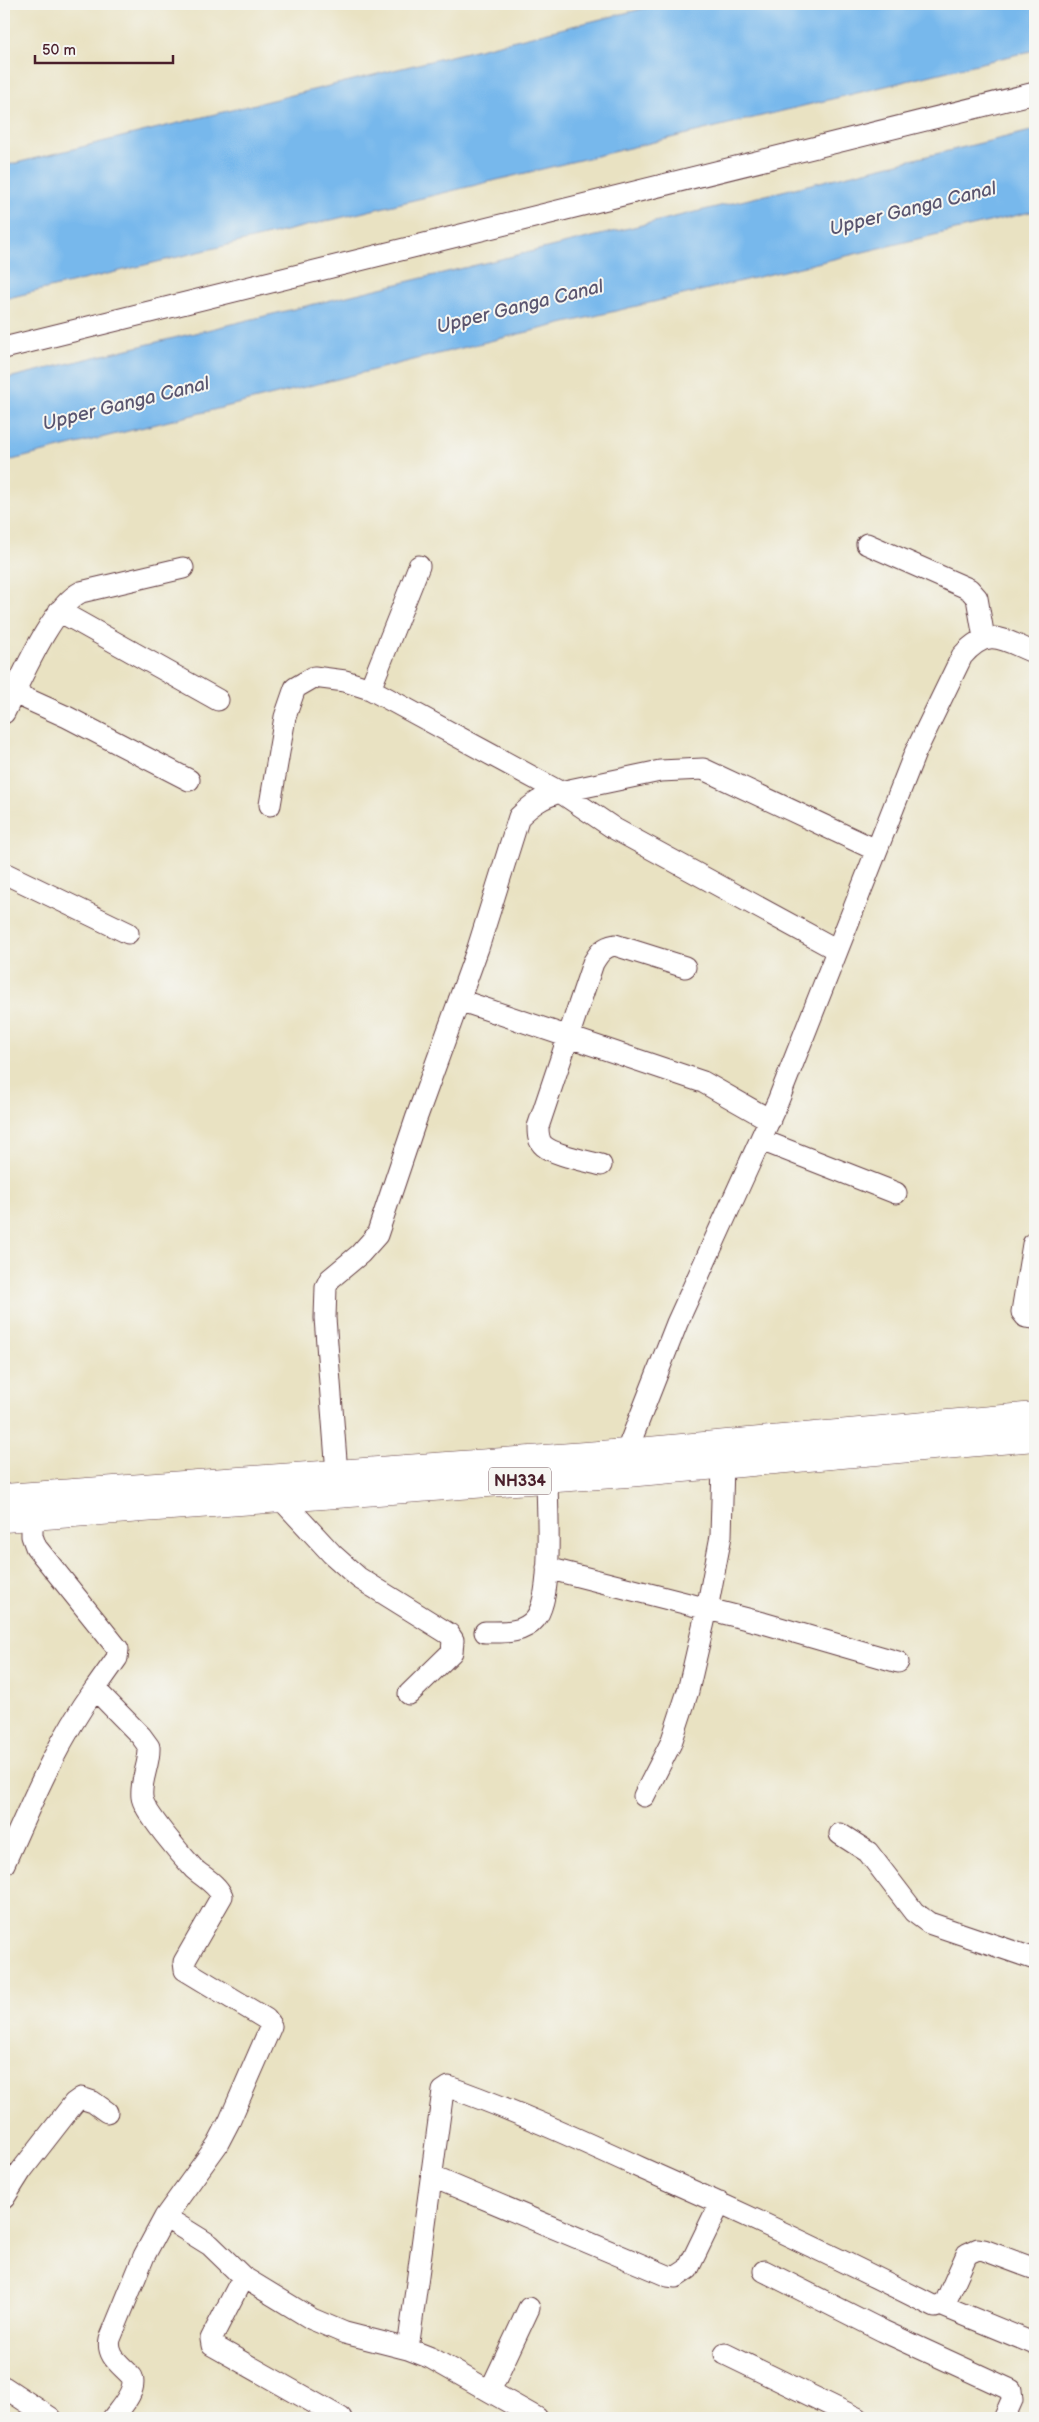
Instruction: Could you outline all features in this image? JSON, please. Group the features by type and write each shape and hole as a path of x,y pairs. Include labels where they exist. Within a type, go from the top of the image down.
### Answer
{"highway":[{"name":"NH334","path":"4,1498 626,1453 1035,1416"},
{"name":"NH334","path":"4,1518 547,1479 1035,1437"}],"street":[{"path":"4,348 1035,93"},
{"path":"867,544 969,589 977,598 984,638"},
{"path":"370,689 419,566"},
{"path":"4,713 44,636 66,601 81,592 183,568"},
{"path":"59,611 218,700"},
{"path":"626,1453 677,1323 770,1120 915,753 962,656 972,645 984,638 998,638 1035,653"},
{"path":"270,805 285,717 295,688 314,677 345,681 370,689 560,792 615,829 837,950"},
{"path":"14,693 67,716 189,780"},
{"path":"337,1473 325,1318 326,1287 330,1279 360,1254 377,1235 416,1119 478,948 519,817 544,797 560,792 660,771 703,769 876,850"},
{"path":"4,873 128,933"},
{"path":"601,1165 551,1150 543,1146 538,1137 538,1127 593,963 598,954 606,947 625,947 685,967"},
{"path":"459,1000 703,1082 770,1120"},
{"path":"761,1140 896,1193"},
{"path":"1033,1244 1022,1312 1026,1317 1035,1318"},
{"path":"644,1796 671,1743 679,1722 707,1609 721,1536 723,1465"},
{"path":"485,1632 508,1632 523,1628 535,1619 543,1606 546,1593 547,1568 547,1479"},
{"path":"281,1499 332,1554 359,1578 449,1634 453,1640 452,1652 409,1694"},
{"path":"4,1864 56,1751 75,1716 117,1658 118,1649 36,1547 32,1536 32,1517"},
{"path":"547,1568 707,1609 898,1662"},
{"path":"95,1690 141,1736 149,1747 142,1793 144,1803 177,1850 195,1870 216,1887 222,1896 184,1962 184,1970 266,2019 271,2026 226,2128 165,2217 144,2256 110,2339 109,2351 134,2381 129,2396 113,2418"},
{"path":"840,1834 868,1852 914,1912 929,1923 1035,1959"},
{"path":"408,2349 433,2177 442,2091 449,2087 720,2202 935,2307 943,2306 1035,2344"},
{"path":"6,2189 74,2103 80,2098 93,2102 107,2112"},
{"path":"433,2177 659,2272 676,2277 688,2268 720,2202"},
{"path":"165,2217 210,2245 243,2277 274,2297 320,2322 345,2333 408,2349 431,2358 537,2418"},
{"path":"943,2306 968,2254 972,2250 984,2250 1035,2269"},
{"path":"764,2271 883,2331 1011,2390 1012,2400 1004,2418"},
{"path":"243,2277 211,2339 212,2345 341,2418"},
{"path":"490,2391 529,2308"},
{"path":"725,2354 857,2418"},
{"path":"4,2387 51,2418"}],"water":[{"path":"662,4 1035,4 1035,50 4,299 4,166"},
{"name":"Upper Ganga Canal","path":"1035,130 1035,211 494,340 4,462 4,379"}]}
